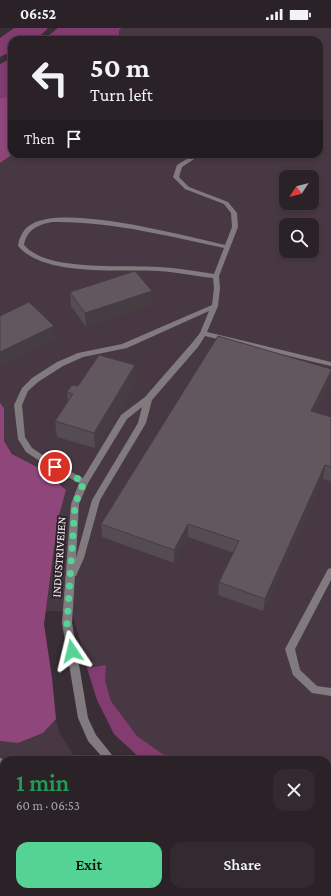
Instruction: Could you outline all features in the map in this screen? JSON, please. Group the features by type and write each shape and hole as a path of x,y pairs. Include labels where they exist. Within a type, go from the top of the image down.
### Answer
{"lane":[{"name":"INDUSTRIVEIEN","path":"108,756 92,738 83,718 67,624 75,504 84,482 124,417 148,399 195,345 203,333 215,306 217,288 216,276 235,227 234,213 226,203 187,188 176,178 179,166 192,158"},
{"path":"216,276 161,269 77,267 53,263 25,251 21,246 22,238 36,225 46,222 78,219 168,234 227,247"},
{"path":"84,482 55,467 29,450 21,437 18,405 25,390 35,380 60,364 81,355 124,346 215,306"},
{"path":"203,333 331,364"},
{"path":"70,578 80,558 96,500 142,423 148,399"},
{"path":"331,572 290,649 296,672 315,690 331,692"}],"shaded area":[{"path":"14,28 48,28 39,36 8,36 8,53 0,57 0,38"},
{"path":"58,28 122,28 119,30 119,36 48,36"},
{"path":"122,28 331,28 331,756 168,756 161,753 137,736 111,701 105,680 105,665 87,668 72,611 46,611 58,519 65,490 41,469 13,454 4,441 4,408 0,403 0,163 8,157 323,158 323,36 119,36 119,30"},
{"path":"8,60 8,96 0,98 0,64"},
{"path":"8,96 8,157 0,163 0,98"},
{"path":"0,403 4,408 4,441 12,454 41,469 66,490 58,519 44,624 56,719 43,733 18,743 0,741"},
{"path":"106,665 105,680 111,701 137,736 161,753 168,756 138,756 114,734 97,700 87,668"},
{"path":"56,719 59,732 74,756 0,756 0,741 18,743 43,733"}],"building":[{"path":"135,271 152,291 85,313 70,292"},
{"path":"29,302 54,326 0,352 0,316"},
{"path":"218,336 331,369 311,411 331,417 331,467 325,465 265,599 219,582 239,541 188,524 174,550 101,524"},
{"path":"99,355 135,365 94,433 55,421 73,394 67,392 72,385 78,386"}],"route":[{"path":"55,467 84,482 75,504 67,624 72,651"}]}
